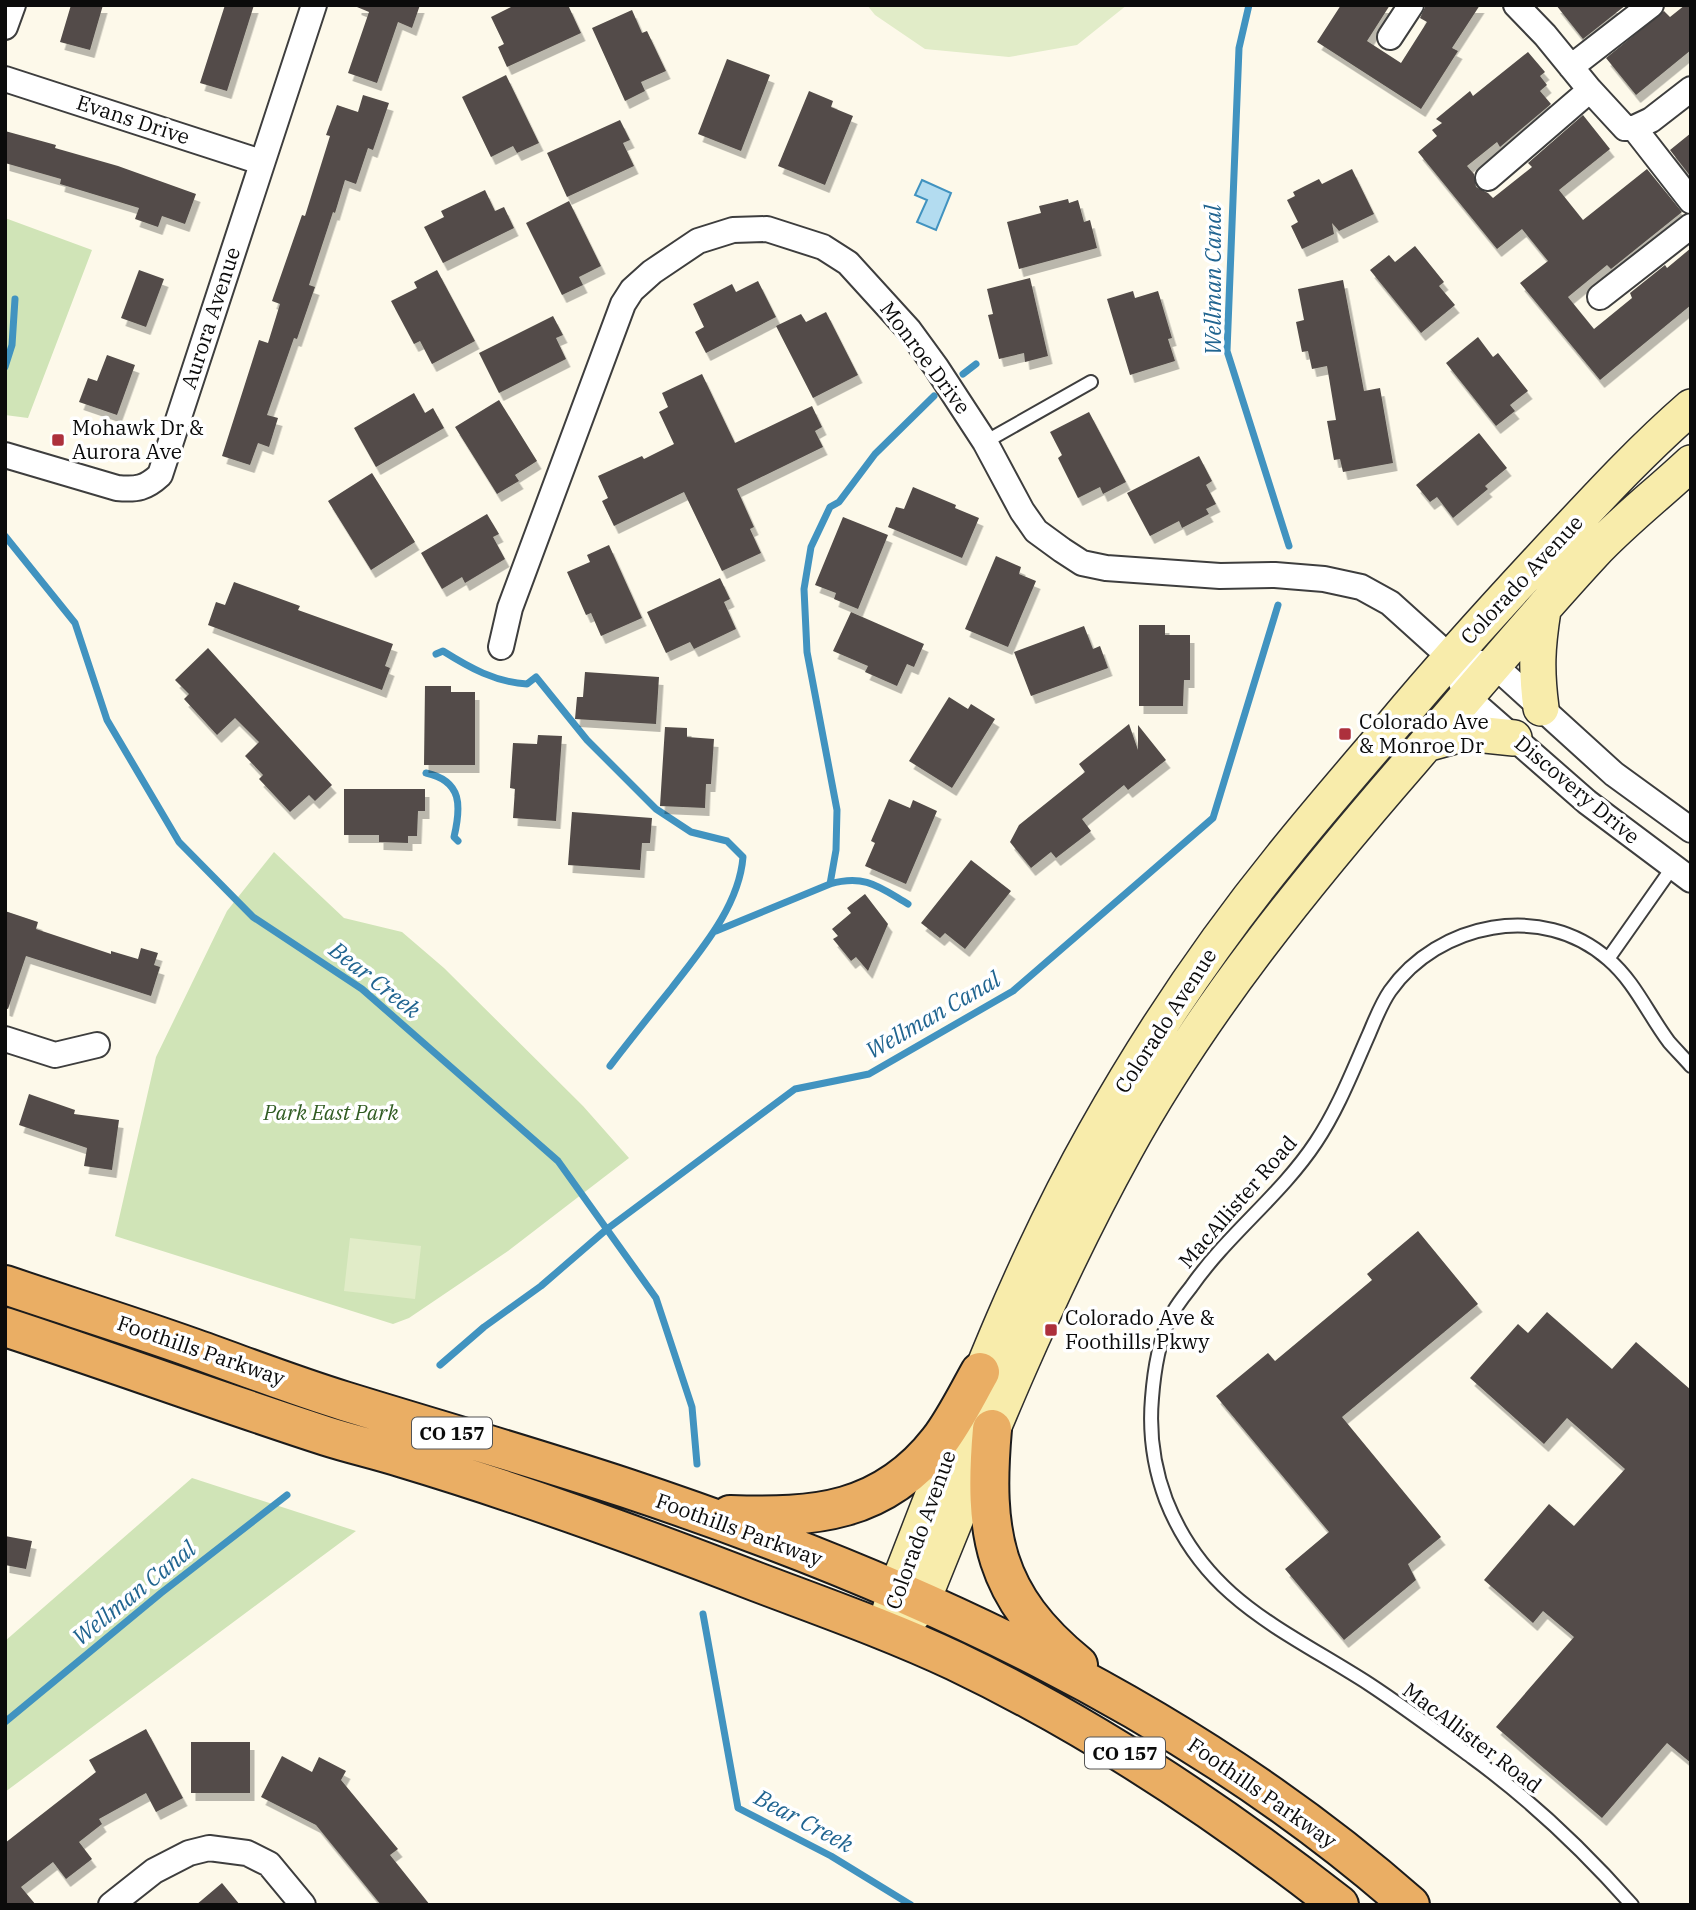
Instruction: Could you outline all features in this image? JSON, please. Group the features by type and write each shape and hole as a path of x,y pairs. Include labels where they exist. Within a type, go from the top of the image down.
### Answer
{"highway":[{"name":"Foothills Parkway","path":"5,1285 342,1400 629,1490 762,1537 954,1615 1123,1701 1216,1757 1301,1818 1410,1905"},
{"name":"Foothills Parkway","path":"5,1327 328,1437 403,1458 692,1556 955,1661 1100,1738 1228,1820 1339,1905"},
{"path":"629,1490 728,1515 789,1517 845,1507 890,1485 925,1457 951,1423 980,1372"},
{"path":"992,1429 988,1494 990,1522 994,1544 1012,1591 1044,1634 1123,1701"}],"main road":[{"name":"Colorado Avenue","path":"909,1596 980,1372 1038,1243 1094,1134 1217,942 1282,857 1451,657 1618,477 1691,407"},
{"name":"Colorado Avenue","path":"891,1634 889,1614 909,1596 992,1429 1049,1297 1126,1148 1208,1016 1338,846 1494,665 1595,551 1691,463"},
{"path":"1541,708 1536,649 1544,610"},
{"path":"1426,744 1466,733 1514,738"}],"street":[{"path":"5,27 13,5"},
{"name":"Aurora Avenue","path":"5,454 117,488 136,490 148,486 160,475 314,5"},
{"path":"1390,37 1411,5"},
{"path":"1516,5 1625,128 1634,128 1651,120 1691,89"},
{"path":"1571,67 1651,5"},
{"name":"Evans Drive","path":"5,79 261,162"},
{"path":"1488,178 1590,90"},
{"path":"1634,128 1691,201"},
{"path":"1600,297 1691,226"},
{"name":"Monroe Drive","path":"501,647 510,608 623,304 632,290 652,272 698,242 733,230 767,229 808,240 848,262 909,330 936,367 985,442 1022,511 1036,531 1082,563 1106,568 1220,576 1300,577 1361,587 1390,603 1451,657"},
{"path":"1451,657 1494,665"},
{"name":"Discovery Drive","path":"1451,657 1467,697 1587,802 1681,874"},
{"name":"Discovery Drive","path":"1494,665 1614,774 1691,830"},
{"path":"5,1039 55,1055 97,1045"},
{"path":"111,1905 154,1871 189,1853 209,1847 247,1853 269,1864 303,1905"}],"lane":[{"path":"985,442 1091,382"},
{"path":"1608,958 1681,874"},
{"name":"MacAllister Road","path":"1632,1905 1552,1825 1477,1761 1371,1685 1249,1610 1217,1582 1184,1537 1166,1498 1154,1458 1151,1416 1154,1373 1169,1319 1206,1265 1292,1175 1318,1139 1347,1083 1387,994 1408,968 1434,948 1463,933 1495,926 1528,925 1560,932 1591,946 1608,958 1631,982 1668,1041 1691,1066"}],"green space":[{"path":"867,5 1127,5 1077,45 1009,57 925,49 875,15"},
{"path":"5,218 92,250 28,418 5,415"},
{"name":"Park East Park","path":"274,852 344,918 402,932 444,968 583,1106 629,1158 508,1251 409,1318 393,1324 115,1236 156,1057 227,911"},
{"path":"350,1238 421,1246 415,1299 344,1291"},
{"path":"192,1478 356,1531 5,1792 5,1641"}],"water":[{"path":"922,180 951,193 936,230 917,222 927,200 915,195"}],"building":[{"path":"71,5 103,5 90,50 60,42"},
{"path":"225,5 254,5 227,91 200,83"},
{"path":"357,5 420,5 412,28 398,22 377,83 348,73 369,12"},
{"path":"515,5 568,5 581,33 507,67 498,47 504,44 491,17"},
{"path":"1341,5 1390,5 1367,41 1401,63 1427,22 1420,18 1426,5 1480,5 1452,48 1458,51 1421,109 1317,42"},
{"path":"1556,5 1626,5 1583,39"},
{"path":"1685,5 1691,5 1691,50 1636,95 1606,58 1664,11 1670,17"},
{"path":"632,10 642,33 647,31 666,71 641,82 645,91 625,101 592,28"},
{"path":"1528,52 1545,72 1540,76 1547,85 1540,91 1551,104 1500,147 1497,142 1467,166 1474,174 1476,187 1493,198 1532,167 1528,163 1583,115 1610,149 1559,190 1583,220 1647,169 1682,212 1611,269 1607,265 1568,297 1594,329 1632,298 1630,293 1691,248 1691,305 1600,380 1520,283 1548,261 1522,229 1497,249 1418,152 1437,136 1432,130 1442,123 1436,119 1470,91 1473,96"},
{"path":"727,59 770,75 741,151 698,134"},
{"path":"506,75 539,143 517,153 513,146 491,157 462,97"},
{"path":"809,91 833,101 831,107 853,116 825,185 778,166"},
{"path":"363,95 389,103 373,150 368,148 356,184 345,180 335,213 333,212 309,285 315,287 267,415 278,418 269,447 258,443 250,465 222,456 259,340 268,343 280,304 272,301 302,215 305,216 330,136 326,135 337,105 358,112"},
{"path":"620,120 630,140 623,143 634,166 567,197 547,153"},
{"path":"5,131 56,145 55,148 118,166 196,194 185,224 162,216 158,227 135,219 139,208 60,184 61,179 5,163"},
{"path":"1691,133 1691,177 1670,150"},
{"path":"1352,169 1374,214 1339,231 1332,223 1334,234 1302,249 1291,226 1298,222 1287,200 1295,196 1293,192 1319,179 1322,184"},
{"path":"485,190 495,211 504,207 514,228 443,263 424,227 444,217 441,211"},
{"path":"1068,199 1069,203 1078,200 1084,222 1090,220 1097,248 1019,269 1007,222 1041,213 1039,206"},
{"path":"569,201 601,266 579,277 583,285 562,295 526,223"},
{"path":"1415,246 1444,282 1439,286 1455,305 1421,333 1370,270 1389,255 1395,262"},
{"path":"139,270 164,279 146,327 121,318"},
{"path":"437,270 475,341 432,364 420,341 414,344 391,301 417,288 414,282"},
{"path":"1030,278 1048,356 1025,362 1024,353 999,359 988,315 993,314 987,289"},
{"path":"1343,280 1364,391 1380,388 1393,463 1343,472 1340,459 1334,460 1327,421 1336,420 1327,366 1312,369 1308,351 1302,352 1296,322 1304,320 1298,289"},
{"path":"758,281 776,317 706,353 695,332 704,327 693,304 732,284 736,292"},
{"path":"1133,291 1135,298 1158,291 1172,338 1168,339 1175,361 1130,375 1107,299"},
{"path":"826,312 858,375 813,398 776,326 801,314 806,322"},
{"path":"553,316 563,335 556,338 566,359 499,393 479,353"},
{"path":"1478,337 1493,357 1498,353 1528,391 1510,405 1515,411 1496,426 1446,363"},
{"path":"107,355 135,365 117,415 79,402 88,378 97,381"},
{"path":"702,374 735,443 812,406 822,427 815,431 823,447 737,489 754,527 750,529 761,553 722,571 684,492 614,526 602,501 608,498 598,476 642,456 644,459 674,444 659,412 668,407 662,393"},
{"path":"414,393 425,413 433,408 444,428 376,467 354,428"},
{"path":"499,400 537,461 515,475 519,481 497,494 455,427"},
{"path":"1089,412 1126,482 1103,494 1100,487 1078,498 1058,458 1062,455 1050,432"},
{"path":"1479,433 1507,468 1485,486 1488,489 1453,518 1437,497 1430,502 1416,485"},
{"path":"1199,456 1212,481 1206,485 1216,504 1206,509 1209,514 1182,528 1179,521 1150,536 1127,493"},
{"path":"372,473 415,542 371,570 328,501"},
{"path":"913,487 979,518 962,558 888,527 896,507 904,509"},
{"path":"487,514 499,534 493,537 505,559 465,583 462,577 442,589 421,553"},
{"path":"843,517 888,535 858,609 834,599 836,593 815,585"},
{"path":"609,545 642,618 601,636 591,613 586,615 567,572 590,562 587,555"},
{"path":"996,556 1021,567 1019,574 1036,581 1008,647 965,629"},
{"path":"720,578 730,599 724,602 736,629 694,649 690,642 666,653 647,612"},
{"path":"234,582 300,606 298,610 393,644 385,666 390,668 382,690 208,625 216,602 225,605"},
{"path":"851,612 924,644 914,667 907,664 897,686 865,672 868,666 833,651"},
{"path":"1139,625 1165,625 1165,635 1190,635 1190,680 1184,680 1183,706 1139,706"},
{"path":"1084,626 1093,649 1100,646 1108,668 1031,696 1014,652"},
{"path":"208,648 332,785 315,801 309,795 290,812 259,779 263,775 245,756 259,742 235,718 217,735 184,699 189,694 175,680"},
{"path":"585,672 659,677 656,724 575,719 577,697 583,697"},
{"path":"425,686 451,686 451,692 475,692 475,765 424,765"},
{"path":"949,697 968,709 971,704 995,719 952,788 909,761"},
{"path":"1129,724 1138,750 1138,725 1166,760 1128,790 1124,785 1082,819 1091,831 1056,858 1051,852 1031,868 1010,842 1019,825 1085,772 1079,764"},
{"path":"665,727 687,728 687,737 714,739 711,784 706,784 705,808 660,806"},
{"path":"538,735 562,736 556,821 513,818 515,789 510,788 513,743 537,744"},
{"path":"344,789 425,789 425,811 418,811 417,836 408,836 408,843 379,842 379,835 344,835"},
{"path":"889,799 910,808 913,800 937,811 906,884 865,866 875,843 871,841"},
{"path":"572,812 652,818 650,843 642,843 640,870 568,865"},
{"path":"971,860 1011,891 965,949 945,933 940,938 921,923"},
{"path":"865,894 888,924 868,971 856,957 851,961 833,939 838,936 832,929 851,913 847,908"},
{"path":"5,911 38,922 36,929 111,954 111,951 138,959 141,948 158,953 154,965 160,967 151,996 26,956 8,1009 5,1008"},
{"path":"29,1094 75,1110 74,1114 119,1120 112,1170 84,1166 87,1148 19,1125"},
{"path":"1418,1231 1478,1304 1342,1417 1441,1537 1408,1564 1416,1580 1344,1640 1285,1569 1329,1532 1216,1396 1268,1353 1275,1361 1372,1280 1367,1274"},
{"path":"1547,1312 1612,1369 1636,1342 1691,1390 1691,1763 1667,1743 1602,1818 1496,1727 1574,1637 1543,1611 1533,1623 1484,1580 1549,1504 1574,1526 1625,1469 1567,1418 1544,1444 1470,1378 1518,1324 1528,1333"},
{"path":"5,1536 32,1541 26,1569 5,1565"},
{"path":"146,1729 183,1798 156,1812 146,1793 99,1819 102,1824 79,1842 92,1859 66,1879 53,1862 21,1887 36,1905 5,1905 5,1843 96,1772 89,1760"},
{"path":"191,1742 250,1742 250,1793 191,1793"},
{"path":"282,1756 312,1772 319,1757 346,1771 341,1780 398,1849 390,1855 430,1905 381,1905 316,1825 261,1797"},
{"path":"222,1883 240,1905 196,1905"}],"waterway":[{"name":"Wellman Canal","path":"1249,5 1239,48 1227,351 1289,546"},
{"name":"Bear Creek","path":"5,367 12,345 15,299"},
{"path":"963,374 976,364"},
{"path":"830,884 836,850 837,810 807,652 804,589 811,547 830,507 839,502 875,454 934,396"},
{"name":"Bear Creek","path":"5,536 75,623 107,720 179,842 253,917 362,989 558,1161 656,1298 692,1407 697,1464"},
{"name":"Wellman Canal","path":"440,1365 484,1327 541,1286 607,1229 795,1089 869,1074 1013,991 1213,818 1278,605"},
{"path":"436,654 443,651 493,677 515,683 527,684 536,677 587,740 656,809 691,832 727,841 743,857 734,893 716,928 610,1066"},
{"path":"426,773 447,782 457,797 458,815 454,837 458,841"},
{"path":"716,931 842,881 871,884 908,904"},
{"name":"Wellman Canal","path":"5,1722 161,1593 287,1495"},
{"name":"Bear Creek","path":"703,1614 738,1808 831,1856 911,1905"}],"place":[{"name":"Mohawk Dr & Aurora Ave","path":"58,440"},
{"name":"Colorado Ave & Monroe Dr","path":"1345,734"},
{"name":"Colorado Ave & Foothills Pkwy","path":"1051,1330"}]}
